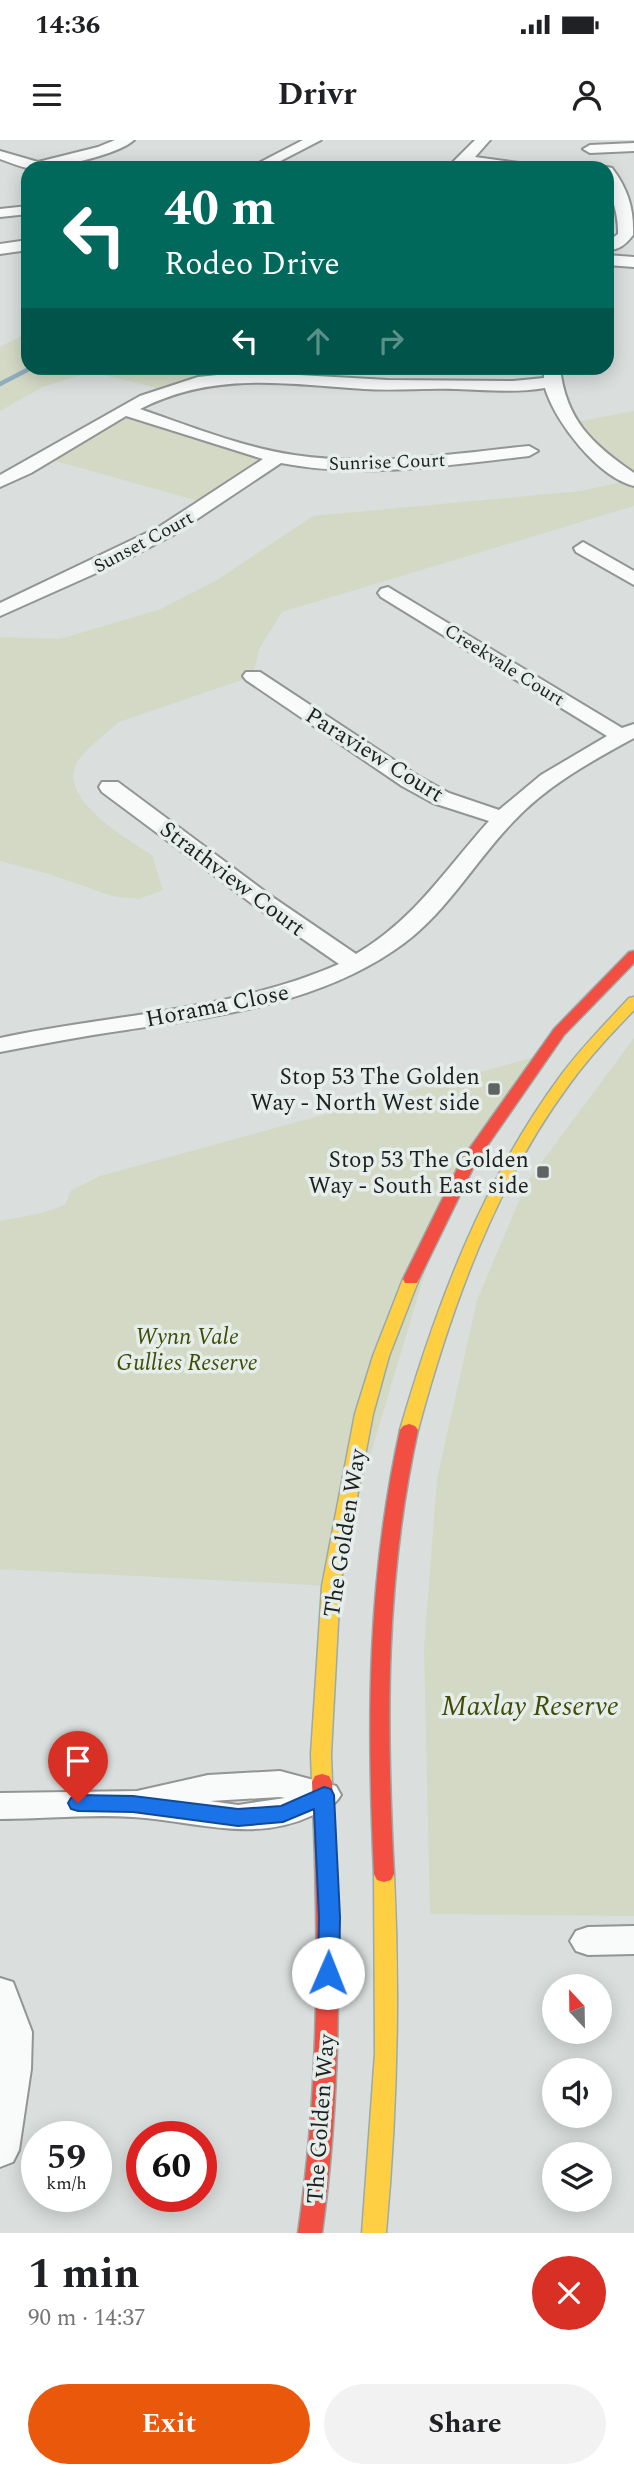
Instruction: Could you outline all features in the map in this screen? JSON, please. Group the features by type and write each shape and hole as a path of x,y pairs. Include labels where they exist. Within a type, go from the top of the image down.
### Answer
{"main road":[{"name":"The Golden Way","path":"310,2233 320,2174 327,2056 333,1795 321,1754 331,1586 364,1414 392,1324 447,1199 488,1131 559,1032 634,955"},
{"name":"The Golden Way","path":"374,2233 381,2170 388,2019 377,1688 380,1611 399,1466 437,1332 478,1231 547,1107 580,1062 634,1001"},
{"path":"364,1751 379,1731"},
{"path":"368,1842 384,1862"}],"street":[{"path":"62,161 103,150 127,140"},
{"path":"270,161 314,140"},
{"path":"461,161 482,140"},
{"path":"587,145 634,147"},
{"path":"587,145 600,161"},
{"path":"0,155 21,161"},
{"path":"614,182 624,204 631,251 614,267"},
{"path":"0,213 21,210"},
{"path":"0,249 21,246"},
{"path":"0,482 150,396 221,375"},
{"path":"268,375 388,385 504,387 552,375 560,406 575,430 601,456 634,481"},
{"name":"Sunrise Court","path":"127,410 278,457 352,465 529,452"},
{"name":"Sunset Court","path":"0,610 116,558 166,531 278,457"},
{"path":"583,548 634,579"},
{"name":"Creekvale Court","path":"388,593 628,733"},
{"name":"Paraview Court","path":"253,677 410,781 441,798 503,819"},
{"name":"Horama Close","path":"0,1045 248,1003 279,996 357,965 421,920 503,819 545,779 628,733"},
{"name":"Strathview Court","path":"110,787 207,857 290,922 357,965"},
{"path":"0,1806 133,1804 238,1818 283,1814 333,1795"},
{"path":"588,1941 634,1940"},
{"path":"0,1993 14,2032 13,2070 0,2150"}],"green space":[{"path":"21,336 21,375 83,375 43,387 0,411 0,347"},
{"path":"104,375 235,377 165,390"},
{"path":"126,410 278,457 209,504 45,458"},
{"path":"634,411 634,506 282,612 259,649 253,676 119,722 89,748 76,765 73,778 77,792 99,818 152,855 163,890 139,899 112,896 49,874 0,861 0,637 60,639 161,609 217,580 313,516 581,491 630,480 570,423"},
{"name":"Maxlay Reserve","path":"634,1038 634,1916 430,1914 424,1648 437,1479 477,1300 527,1182"},
{"name":"Wynn Vale Gullies Reserve","path":"542,1055 447,1199 331,1586 0,1569 0,1221 42,1213 65,1205 71,1190 100,1176"}],"waterway":[{"path":"0,384 21,373"}],"traffic: slow":[{"path":"409,1430 436,1338 453,1293 471,1248 513,1162 564,1081 634,1001"},
{"path":"322,1782 321,1754 331,1586 364,1414 381,1356 411,1279"},
{"path":"374,2233 386,2053 384,1874"}],"traffic: jam":[{"path":"411,1279 468,1162 559,1032 634,955"},
{"path":"384,1874 379,1762 383,1595 388,1540 409,1430"},
{"path":"310,2233 324,2121 327,2064 328,1951 322,1782"}],"place":[{"name":"Stop 53 The Golden Way - North West side","path":"494,1089"},
{"name":"Stop 53 The Golden Way - South East side","path":"543,1172"}],"route":[{"path":"78,1803 133,1804 238,1818 283,1814 324,1795 329,1917 328,1973"}]}
